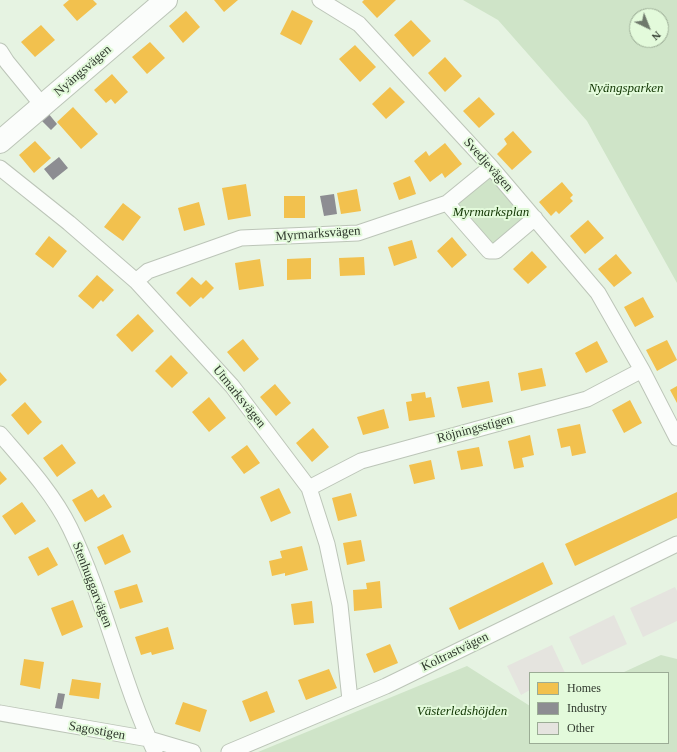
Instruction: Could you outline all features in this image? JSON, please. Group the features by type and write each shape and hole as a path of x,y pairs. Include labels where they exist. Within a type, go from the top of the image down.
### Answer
{"street":[{"name":"Nyängsvägen","path":"0,142 166,0"},
{"name":"Svedjevägen","path":"320,0 359,24 491,167 598,293 642,370 677,438"},
{"path":"0,51 7,62 43,106"},
{"name":"Myrmarksvägen","path":"136,281 148,271 241,238 358,233 447,203 491,167"},
{"name":"Utmarksvägen","path":"0,168 69,223 136,281 232,386 309,488 327,544 340,605 350,700"},
{"path":"447,203 489,251 496,251 535,218"},
{"name":"Röjningsstigen","path":"309,488 361,461 587,399 642,370"},
{"name":"Stenhuggarvägen","path":"0,434 41,484 70,527 91,577 152,746"},
{"name":"Koltrastvägen","path":"229,752 386,686 677,544"},
{"name":"Sagostigen","path":"0,713 152,746 193,752"}],"green space":[{"name":"Nyängsparken","path":"463,0 677,0 677,283 587,121 498,20"},
{"name":"Myrmarksplan","path":"488,178 493,180 524,217 523,223 490,246 457,203"},
{"name":"Västerledshöjden","path":"661,655 677,659 677,752 258,752 467,666 529,705 529,744 669,744 669,672 624,672"}],"building: Homes":[{"path":"69,0 93,0 97,4 77,21 63,5"},
{"path":"214,0 238,0 224,12"},
{"path":"364,0 396,0 377,18 362,2"},
{"path":"292,10 313,21 301,45 280,34"},
{"path":"186,11 200,27 183,43 169,26"},
{"path":"411,20 431,41 413,57 394,35"},
{"path":"41,25 55,40 35,57 21,42"},
{"path":"150,42 165,58 147,74 132,57"},
{"path":"355,45 376,67 360,82 339,59"},
{"path":"445,57 462,76 445,92 428,73"},
{"path":"112,74 128,92 115,104 111,99 106,103 94,90"},
{"path":"390,87 405,102 386,119 372,104"},
{"path":"479,97 495,114 479,128 463,111"},
{"path":"73,107 98,134 81,149 57,122"},
{"path":"513,131 532,152 512,170 497,154 507,144 504,139"},
{"path":"35,141 51,158 34,173 19,155"},
{"path":"445,143 462,164 445,178 442,173 430,182 414,161 426,151 429,156"},
{"path":"410,176 416,194 399,200 393,183"},
{"path":"562,182 573,195 570,198 573,201 559,214 556,211 551,216 539,202"},
{"path":"246,184 251,216 228,220 222,188"},
{"path":"357,189 361,211 341,214 337,193"},
{"path":"284,196 305,196 305,218 284,218"},
{"path":"199,202 205,225 184,231 178,208"},
{"path":"123,203 141,217 123,241 104,227"},
{"path":"588,220 604,238 585,254 570,236"},
{"path":"49,236 67,251 53,268 35,254"},
{"path":"452,237 467,255 452,268 437,251"},
{"path":"412,240 417,258 394,266 388,247"},
{"path":"532,251 547,267 528,284 513,269"},
{"path":"616,254 632,273 614,287 598,269"},
{"path":"364,257 365,275 340,276 339,258"},
{"path":"311,258 311,279 287,280 287,259"},
{"path":"260,259 264,286 239,290 235,263"},
{"path":"97,275 114,290 103,302 101,300 93,309 78,296"},
{"path":"192,277 201,285 206,280 214,288 203,299 201,297 190,307 176,293"},
{"path":"643,297 654,317 635,327 624,307"},
{"path":"138,314 154,331 132,352 116,335"},
{"path":"243,339 259,359 244,372 227,352"},
{"path":"667,340 677,360 657,371 646,350"},
{"path":"597,341 608,362 586,373 575,353"},
{"path":"171,355 188,373 172,388 155,371"},
{"path":"542,368 546,386 521,391 518,373"},
{"path":"0,372 7,380 0,386"},
{"path":"489,381 493,402 462,408 457,387"},
{"path":"275,384 291,403 276,416 260,397"},
{"path":"677,386 677,403 670,390"},
{"path":"425,392 426,398 431,397 435,417 409,421 406,402 412,401 411,394"},
{"path":"209,397 226,418 209,432 192,412"},
{"path":"630,400 642,423 624,433 612,410"},
{"path":"25,402 42,422 28,435 11,415"},
{"path":"384,409 389,428 363,435 357,417"},
{"path":"580,424 586,453 572,456 570,446 561,448 557,429"},
{"path":"313,428 329,447 312,462 296,443"},
{"path":"530,435 534,455 522,458 524,467 514,469 508,441"},
{"path":"62,444 76,463 57,477 43,458"},
{"path":"247,445 260,463 244,474 231,457"},
{"path":"479,447 483,466 461,470 457,451"},
{"path":"431,460 435,479 414,484 409,465"},
{"path":"0,471 7,479 0,485"},
{"path":"279,488 291,513 271,522 260,497"},
{"path":"92,489 98,498 104,494 112,507 85,522 72,500"},
{"path":"677,492 677,518 575,566 565,544"},
{"path":"351,493 357,516 338,521 332,498"},
{"path":"22,502 36,521 15,535 2,516"},
{"path":"123,534 131,552 105,565 97,547"},
{"path":"361,540 365,561 347,565 343,543"},
{"path":"302,546 308,570 285,576 285,573 272,576 269,561 282,558 280,551"},
{"path":"48,547 58,565 38,576 28,557"},
{"path":"543,562 553,584 459,630 449,608"},
{"path":"380,581 382,608 354,611 353,590 367,589 366,583"},
{"path":"137,584 143,602 120,609 114,591"},
{"path":"73,600 83,627 62,636 51,608"},
{"path":"312,601 314,623 294,625 291,604"},
{"path":"168,627 174,649 152,655 151,652 141,655 135,637"},
{"path":"390,644 398,663 374,673 366,654"},
{"path":"24,659 44,662 40,689 20,685"},
{"path":"329,669 337,688 306,700 298,680"},
{"path":"72,679 101,683 99,699 69,695"},
{"path":"267,691 275,712 250,722 242,701"},
{"path":"183,702 207,710 200,732 175,724"}],"building: Industry":[{"path":"48,113 57,124 51,130 41,120"},
{"path":"59,157 68,168 53,180 44,169"},
{"path":"334,194 337,214 324,216 320,196"},
{"path":"58,693 65,694 62,709 55,708"}],"building: Other":[{"path":"675,587 677,591 677,621 643,637 630,608"},
{"path":"614,615 627,644 582,665 569,637"},
{"path":"552,645 565,672 529,672 529,691 521,695 507,666"}]}
